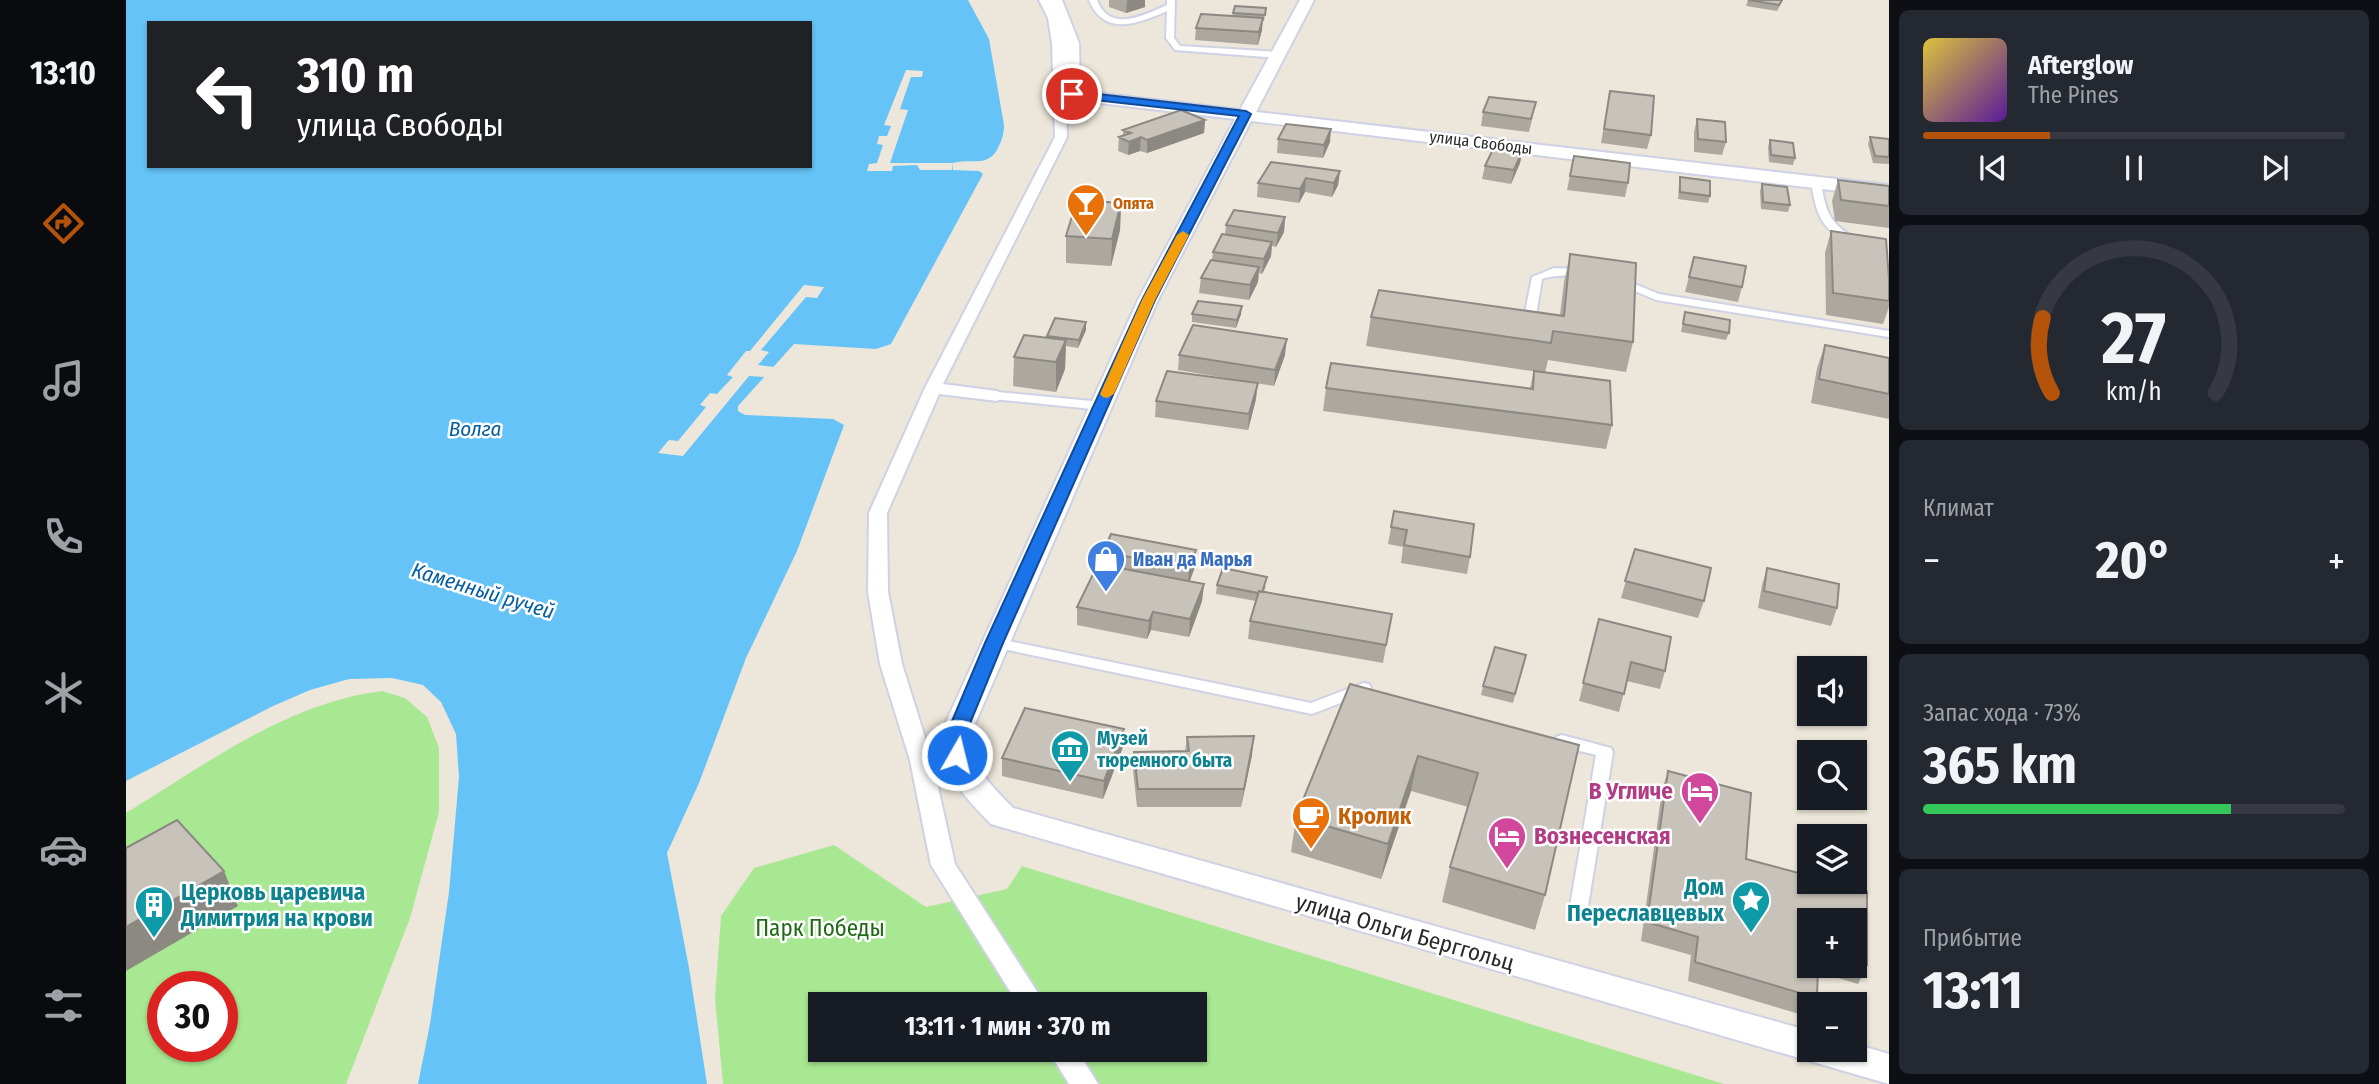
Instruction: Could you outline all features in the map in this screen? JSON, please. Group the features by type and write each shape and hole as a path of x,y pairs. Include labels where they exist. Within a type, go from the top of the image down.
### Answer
{"street":[{"path":"1024,992 943,865 921,760 891,664 878,592 878,513 933,388 1061,137 1058,43 1053,18 1044,0"},
{"path":"1055,0 1071,43 1072,94"},
{"path":"994,643 1149,300 1307,0"},
{"name":"улица Свободы","path":"1072,94 1889,191"},
{"path":"933,388 997,396"},
{"name":"улица Ольги Берггольц","path":"994,643 957,733 957,755 973,786 1002,816 1797,1043"},
{"path":"1070,1062 1084,1084"},
{"path":"1864,1062 1889,1069"}],"lane":[{"path":"1093,0 1096,12 1101,18 1111,21 1136,20 1170,3 1170,38 1178,48 1280,54"},
{"path":"1816,182 1822,217 1834,230 1864,248"},
{"path":"1517,327 1530,329 1537,277 1554,271 1591,274"},
{"path":"1604,276 1656,297 1889,334"},
{"path":"997,396 1102,406"},
{"path":"994,643 1312,709 1361,687 1374,691"},
{"path":"1541,735 1605,752 1579,906"}],"green space":[{"path":"382,691 405,698 427,717 439,748 439,812 410,918 346,1084 126,1084 126,813 248,738 313,708"},
{"name":"Парк Победы","path":"834,845 926,907 1007,889 1022,866 1724,1084 723,1084 715,998 721,916 754,868"}],"water":[{"name":"Волга","path":"126,0 968,0 989,39 1004,125 1003,134 998,148 989,158 953,163 953,170 979,171 983,174 891,344 876,349 794,344 738,406 738,411 745,415 833,419 844,425 797,551 746,658 699,783 667,853 707,1084 418,1084 430,1024 449,892 459,777 456,734 441,702 423,685 392,678 349,679 310,690 126,781"}],"pier":[{"path":"906,70 923,71 922,77 911,77 900,109 908,110 890,163 953,163 952,170 920,170 917,165 893,166 892,171 867,171 869,164 877,163 883,145 877,144 879,136 887,136 891,126 884,125"},
{"path":"804,285 824,287 817,298 806,297 761,350 769,352 758,365 774,367 766,377 749,376 683,456 658,453 669,440 678,441 706,407 700,405 710,393 717,394 733,377 727,375"}],"building":[{"path":"1748,0 1782,0 1779,5"},
{"path":"1235,6 1266,8 1265,15 1233,13"},
{"path":"1201,14 1263,18 1259,32 1196,28"},
{"path":"1610,91 1654,96 1651,135 1604,129"},
{"path":"1489,97 1536,102 1531,119 1483,112"},
{"path":"1181,110 1205,120 1147,140 1141,137 1129,142 1119,137 1131,133 1123,130"},
{"path":"1697,119 1725,122 1726,142 1698,139"},
{"path":"1286,124 1331,129 1324,145 1278,139"},
{"path":"1870,137 1889,139 1889,157 1875,156"},
{"path":"1770,140 1793,143 1795,158 1771,155"},
{"path":"1495,145 1523,149 1514,170 1485,166"},
{"path":"1574,156 1630,163 1628,183 1570,176"},
{"path":"1271,162 1340,171 1334,183 1306,178 1300,189 1258,183"},
{"path":"1680,177 1710,181 1710,196 1680,192"},
{"path":"1838,180 1889,186 1889,206 1841,200"},
{"path":"1762,184 1787,187 1790,205 1763,202"},
{"path":"1077,200 1121,203 1112,239 1066,236"},
{"path":"1234,210 1285,217 1278,233 1226,225"},
{"path":"1831,231 1886,239 1889,301 1833,293"},
{"path":"1222,234 1272,242 1264,259 1213,252"},
{"path":"1570,254 1636,263 1633,342 1553,331 1551,343 1371,317 1379,290 1564,316"},
{"path":"1694,257 1746,266 1742,287 1689,277"},
{"path":"1211,260 1259,267 1250,285 1201,278"},
{"path":"1198,301 1242,306 1237,320 1192,314"},
{"path":"1685,312 1730,320 1729,333 1683,324"},
{"path":"1055,318 1086,322 1079,340 1047,336"},
{"path":"1193,325 1287,339 1275,370 1179,355"},
{"path":"1024,335 1066,340 1056,362 1014,357"},
{"path":"1825,345 1889,358 1889,394 1819,379"},
{"path":"1331,363 1533,389 1534,371 1610,381 1612,425 1326,388"},
{"path":"1167,371 1258,383 1249,414 1156,401"},
{"path":"1394,511 1474,524 1470,557 1404,545 1407,530 1391,527"},
{"path":"1111,534 1196,550 1189,568 1103,552"},
{"path":"1635,549 1711,568 1704,601 1625,581"},
{"path":"1098,564 1204,584 1190,619 1153,612 1149,621 1077,607"},
{"path":"1223,568 1267,577 1262,592 1217,585"},
{"path":"1767,568 1839,584 1837,608 1764,591"},
{"path":"1259,591 1392,614 1386,645 1250,621"},
{"path":"1599,619 1671,637 1665,671 1631,662 1624,694 1583,683"},
{"path":"1495,647 1526,655 1515,694 1483,686"},
{"path":"1350,684 1579,745 1545,895 1450,867 1478,773 1418,756 1388,844 1296,817"},
{"path":"1025,708 1124,729 1104,781 1002,758"},
{"path":"1254,736 1244,789 1138,789 1134,752 1189,751 1187,737"},
{"path":"1668,771 1751,793 1746,859 1797,873 1797,894 1867,894 1867,908 1797,908 1797,978 1818,978 1817,992 1797,992 1695,962 1698,937 1647,922"},
{"path":"177,820 224,871 126,927 126,848"}],"slow traffic":[{"path":"1107,394 1149,300 1183,235"}],"place":[{"name":"Опята","path":"1086,237"},
{"name":"Иван да Марья","path":"1106,593"},
{"name":"Музей тюремного быта","path":"1070,783"},
{"name":"В Угличе","path":"1700,825"},
{"name":"Кролик","path":"1311,850"},
{"name":"Вознесенская","path":"1507,870"},
{"name":"Дом Переславцевых","path":"1751,934"},
{"name":"Церковь царевича Димитрия на крови","path":"154,939"}],"route":[{"path":"957,755 957,733 994,643 1149,300 1246,114 1072,94"}],"water label":[{"name":"Каменный ручей","path":"483,591"}]}
